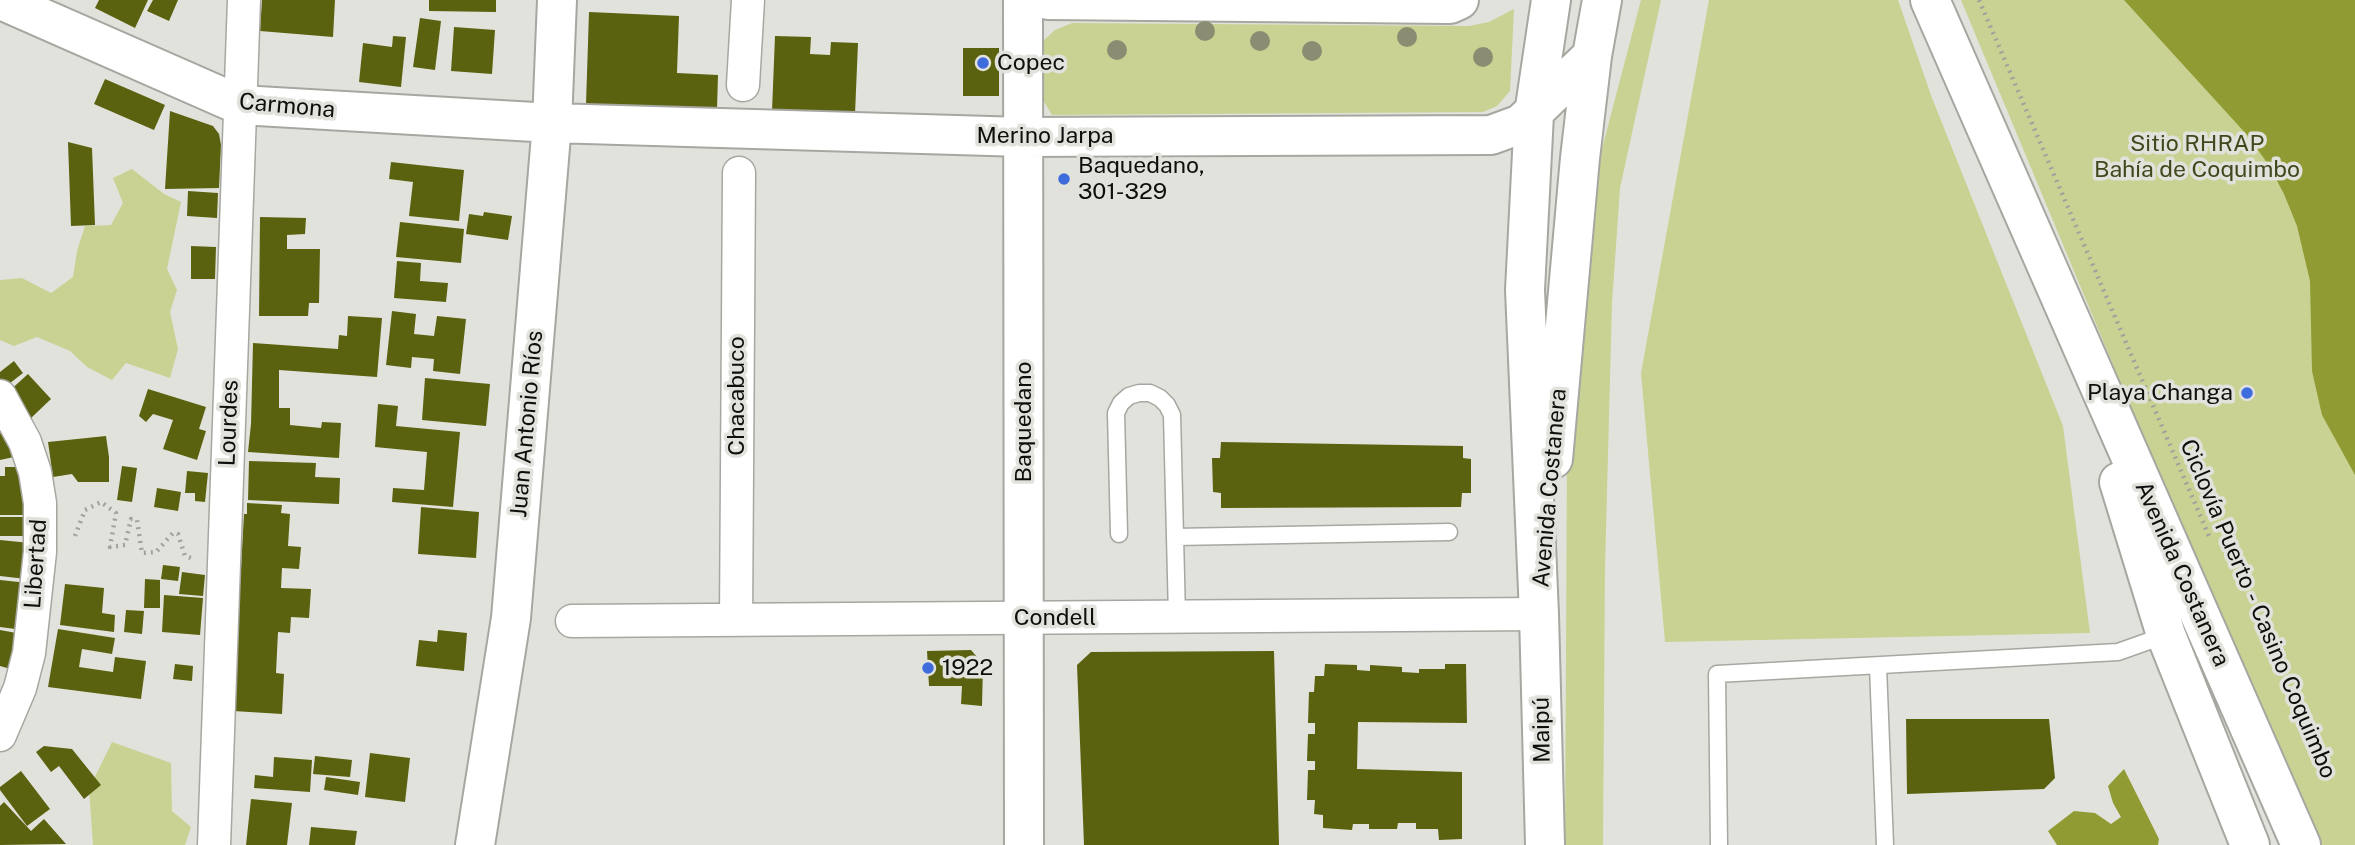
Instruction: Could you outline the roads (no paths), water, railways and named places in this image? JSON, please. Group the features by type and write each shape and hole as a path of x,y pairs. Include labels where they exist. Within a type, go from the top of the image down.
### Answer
{"main road":[{"name":"Carmona","path":"1,0 240,106 552,122"},
{"name":"Juan Antonio Ríos","path":"475,845 511,618 552,122 557,0"},
{"name":"Baquedano","path":"1023,0 1024,845"},
{"path":"1048,0 1450,4 1459,0"},
{"name":"Avenida Costanera","path":"1539,614 1525,290 1534,114 1551,0"},
{"name":"Avenida Costanera","path":"1539,614 1568,276 1592,56 1602,0"},
{"name":"Avenida Costanera","path":"1930,0 2301,845"},
{"name":"Merino Jarpa","path":"552,122 1023,137 1491,135 1521,124 1534,114 1592,56"},
{"name":"Avenida Costanera","path":"2063,302 2166,635 2250,845"},
{"name":"Maipú","path":"1539,614 1545,845"}],"street":[{"name":"Lourdes","path":"214,845 244,0"},
{"path":"743,85 748,0"},
{"name":"Chacabuco","path":"736,620 739,173"},
{"name":"Libertad","path":"0,396 25,442 35,472 40,503 38,564 29,653 20,688 0,735"},
{"name":"Condell","path":"572,621 1539,614"}],"lane":[{"path":"1119,534 1116,413 1129,396 1150,393 1160,398 1172,415 1177,617"},
{"path":"1175,537 1449,532"},
{"path":"1719,845 1717,674 2118,652 2166,635"},
{"path":"1878,666 1885,845"}],"place":[{"name":"Copec","path":"983,63"},
{"name":"Baquedano, 301-329","path":"1064,179"},
{"name":"Playa Changa","path":"2247,393"},
{"name":"1922","path":"928,668"}],"park label":[{"name":"Sitio RHRAP Bahía de Coquimbo","path":"2197,157"}]}
